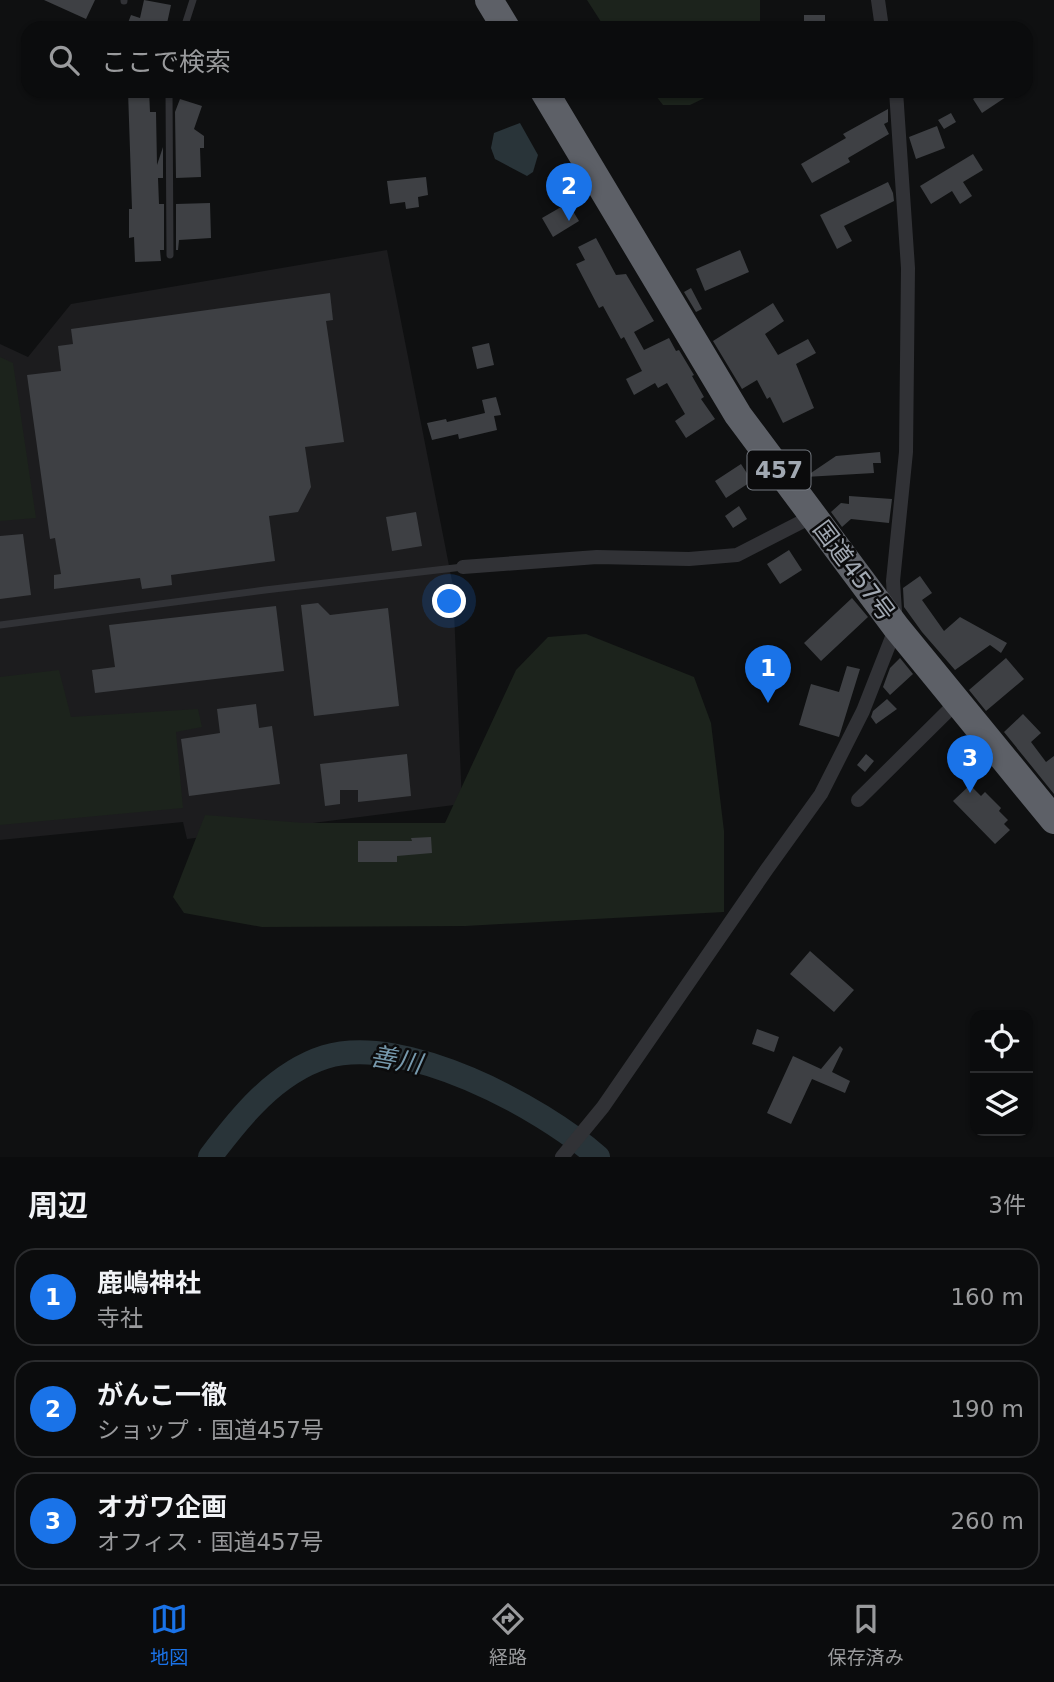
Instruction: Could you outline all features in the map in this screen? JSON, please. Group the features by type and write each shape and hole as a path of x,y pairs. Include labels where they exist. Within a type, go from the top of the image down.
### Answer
{"highway":[{"path":"489,0 502,21"},
{"name":"国道457号","path":"548,98 738,415 896,627 1054,820"}],"street":[{"path":"878,0 881,21"},
{"path":"562,1157 603,1107 821,794 863,710 896,627 893,581 906,452 908,268 896,98"},
{"path":"463,567 597,557 689,559 737,555 813,516"},
{"path":"858,800 957,702"}],"lane":[{"path":"186,21 193,0"},
{"path":"169,98 170,256"},
{"path":"0,625 463,567"}],"shaded area":[{"path":"587,0 760,0 760,21 600,21"},
{"path":"658,98 704,98 690,105 663,105"},
{"path":"520,123 538,155 533,172 527,176 495,159 491,148 494,133"},
{"path":"387,250 453,586 462,804 187,839 183,822 0,840 0,344 28,357 71,304"},
{"path":"0,357 13,363 36,518 0,521"},
{"path":"586,634 694,677 711,723 724,831 724,912 465,926 262,927 184,913 173,897 205,815 304,823 445,823 516,670 548,637"},
{"path":"59,670 71,717 198,709 202,727 176,732 183,808 0,825 0,677"}],"building":[{"path":"44,0 95,0 86,19"},
{"path":"144,0 171,5 168,21 129,21 131,15 140,18"},
{"path":"804,15 825,15 825,21 804,21"},
{"path":"128,98 149,98 150,112 156,112 157,165 163,147 163,178 158,178 159,204 164,204 164,250 160,250 161,261 135,262 134,237 129,238 129,209 132,209"},
{"path":"974,98 1004,98 982,113"},
{"path":"180,99 202,106 194,129 204,136 204,148 200,148 201,177 176,178 175,112"},
{"path":"888,109 888,122 884,124 889,134 848,158 850,162 812,183 801,164 846,138 843,134"},
{"path":"951,113 956,122 944,129 938,120"},
{"path":"937,126 945,148 916,159 909,137"},
{"path":"973,154 983,170 963,182 972,196 960,204 952,191 931,204 920,186"},
{"path":"426,177 428,195 418,197 419,207 406,209 405,202 390,204 387,181"},
{"path":"888,182 894,201 844,226 852,241 837,249 820,215"},
{"path":"210,203 211,238 179,240 176,250 176,204"},
{"path":"568,203 579,221 553,237 542,218"},
{"path":"596,238 616,275 626,274 654,321 634,332 644,350 669,338 694,375 692,376 704,397 701,399 715,419 686,438 675,421 685,414 667,383 658,388 655,383 634,395 626,379 642,371 603,306 599,308 576,264 585,260 578,247"},
{"path":"740,250 749,272 705,291 696,269"},
{"path":"691,288 702,309 696,312 684,292"},
{"path":"330,293 333,320 326,321 344,442 305,447 311,487 298,512 269,516 275,561 171,575 172,585 142,589 140,578 54,589 54,575 61,574 55,538 50,539 27,375 61,371 58,346 73,344 71,329"},
{"path":"773,303 784,321 765,334 778,355 808,339 816,353 796,364 814,408 783,423 770,397 767,399 757,380 742,389 713,341"},
{"path":"489,343 494,365 477,369 472,347"},
{"path":"496,397 501,415 494,416 497,430 459,439 458,434 432,440 427,423 446,419 447,422 485,413 482,400"},
{"path":"880,452 881,463 873,463 874,473 805,477 836,456"},
{"path":"741,464 752,481 726,498 715,481"},
{"path":"849,496 892,499 889,523 851,519 842,527 831,512 841,503 849,504"},
{"path":"739,506 747,519 733,528 725,516"},
{"path":"416,512 422,546 392,551 386,517"},
{"path":"23,534 31,595 0,599 0,536"},
{"path":"789,550 802,570 780,584 767,564"},
{"path":"920,576 932,593 922,600 944,631 960,617 1007,643 1001,653 990,645 955,670 904,607 903,588"},
{"path":"852,598 868,617 821,661 804,643"},
{"path":"318,603 330,615 388,608 399,706 314,716 301,605"},
{"path":"276,606 284,671 95,693 92,670 115,667 109,625"},
{"path":"900,658 913,674 890,695 883,687 890,668"},
{"path":"1006,658 1024,679 986,711 969,690"},
{"path":"847,666 860,669 839,737 799,725 811,684 839,692"},
{"path":"887,699 897,709 876,724 871,717 873,711"},
{"path":"256,704 259,728 272,726 280,784 189,796 181,739 220,733 217,709"},
{"path":"1023,714 1041,733 1031,742 1046,762 1054,756 1054,794 1004,732"},
{"path":"407,754 411,796 358,802 358,790 340,790 340,804 325,806 320,764"},
{"path":"866,754 874,761 865,772 857,765"},
{"path":"970,785 981,796 985,792 1001,808 999,811 1008,820 1004,824 1010,830 995,844 953,801"},
{"path":"431,837 432,853 397,856 397,862 358,862 358,841 412,841 411,838"},
{"path":"810,951 854,990 834,1012 790,974"},
{"path":"757,1029 779,1037 774,1052 752,1044"},
{"path":"840,1046 843,1049 832,1072 850,1081 845,1093 812,1079 791,1124 767,1113 793,1056 821,1069"}],"waterway":[{"name":"善川","path":"210,1157 246,1112 290,1074 325,1057 357,1052 393,1055 469,1079 542,1116 598,1157"}],"place":[{"name":"がんこ一徹","path":"569,221"},
{"name":"鹿嶋神社","path":"768,703"},
{"name":"オガワ企画","path":"970,793"}]}
